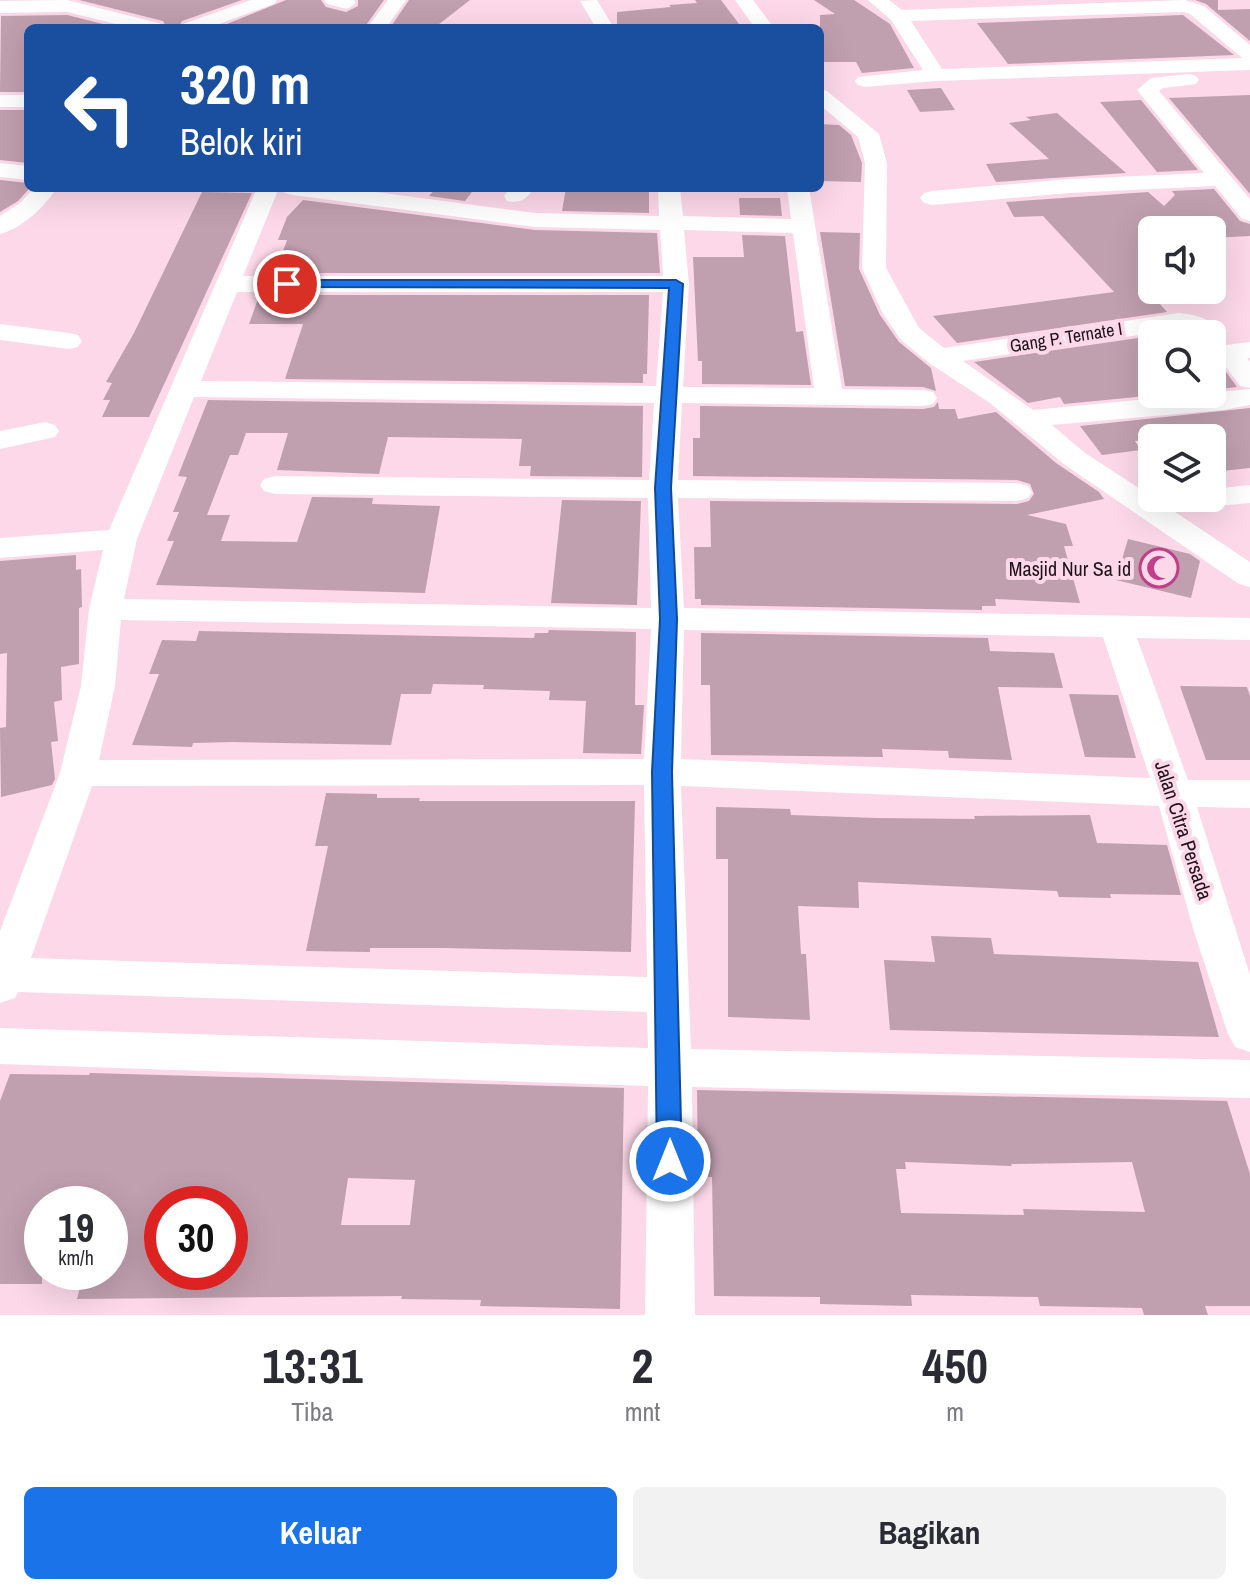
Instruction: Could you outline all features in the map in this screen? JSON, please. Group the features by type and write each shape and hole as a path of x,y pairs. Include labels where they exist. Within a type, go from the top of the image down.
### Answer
{"street":[{"path":"379,24 397,0"},
{"path":"744,0 762,24"},
{"path":"877,0 898,16 936,75"},
{"path":"199,24 262,1"},
{"path":"589,1 603,24"},
{"path":"0,7 72,3 142,24"},
{"path":"11,25 72,3"},
{"path":"898,16 1056,5 1189,7 1250,55"},
{"path":"211,19 229,24"},
{"path":"865,81 936,75 1250,64"},
{"path":"1250,78 1158,82 1147,90 1250,214"},
{"path":"0,101 24,101"},
{"path":"826,108 868,134 876,163 872,254 879,280 903,324 938,357 1000,397 1075,459 1138,503"},
{"path":"0,170 24,173"},
{"path":"932,198 1069,186 1219,179"},
{"path":"0,227 28,208 42,192"},
{"path":"266,192 121,539 105,609 98,686 78,773 1,978 1250,1079"},
{"path":"323,192 535,220 803,226"},
{"path":"669,192 676,284 663,488 668,619 662,772 670,1315"},
{"path":"799,192 829,396"},
{"path":"227,284 676,284"},
{"name":"Gang P. Ternate I","path":"938,357 1138,326"},
{"path":"0,332 69,341"},
{"path":"1226,348 1250,380"},
{"path":"182,389 923,398"},
{"path":"1025,419 1250,397"},
{"path":"0,440 45,431"},
{"path":"1226,496 1250,493 1243,480 1250,475"},
{"path":"275,485 1017,492"},
{"path":"1151,512 1250,577"},
{"path":"0,548 121,539"},
{"path":"105,609 1250,629"},
{"path":"1214,626 1250,619"},
{"name":"Jalan Citra Persada","path":"1116,627 1174,793 1250,1034"},
{"path":"78,773 662,772 1250,794"},
{"path":"0,1046 668,1031"}],"building":[{"path":"79,0 242,0 180,24 165,24 163,21"},
{"path":"286,0 321,0 326,7 346,12 358,6 358,0 384,0 367,24 227,24"},
{"path":"409,0 470,0 439,24 393,24"},
{"path":"695,0 721,0 739,24 617,24 617,12 697,3"},
{"path":"814,0 854,0 890,24 914,68 862,73 856,62 824,62 824,24 820,24 820,15 835,14"},
{"path":"1195,0 1218,0 1218,10 1250,9 1250,41 1206,4"},
{"path":"67,15 103,24 24,24 24,92 0,92 1,16"},
{"path":"1183,15 1234,55 1008,64 977,23"},
{"path":"941,88 955,110 920,112 907,90"},
{"path":"1250,95 1250,194 1169,98"},
{"path":"1141,100 1198,170 1157,172 1100,102"},
{"path":"0,110 24,110 24,163 0,160"},
{"path":"1057,113 1126,173 996,182 986,164 1049,159 1009,123 1031,120 1026,117"},
{"path":"824,124 839,125 851,135 862,163 861,182 824,181"},
{"path":"0,180 24,183 26,192 0,212"},
{"path":"1214,189 1240,221 1250,224 1250,236 1226,237 1226,216 1138,216 1138,304 1160,304 1167,312 957,343 933,316 1114,292 1043,216 1014,217 1006,202 1148,192 1164,206 1175,195 1172,191"},
{"path":"202,192 252,193 149,417 102,417 110,400 103,400 112,383 106,382 134,333"},
{"path":"432,192 472,192 465,201 429,196"},
{"path":"565,192 649,192 649,213 562,211"},
{"path":"739,198 780,198 782,216 740,215"},
{"path":"303,200 535,230 657,233 660,273 275,273 287,240 278,240 287,217"},
{"path":"820,232 860,233 859,269 880,315 899,342 931,368 936,391 923,387 845,386"},
{"path":"742,235 785,236 796,332 803,331 811,385 702,384 693,257 744,257"},
{"path":"649,295 647,374 643,374 643,383 285,379 303,324 249,324 259,296"},
{"path":"1138,338 1138,397 1064,404 1060,397 1028,403 974,362"},
{"path":"1226,372 1237,387 1226,388"},
{"path":"208,400 643,406 642,477 530,476 531,466 519,466 522,439 388,437 379,474 277,470 288,433 246,433 238,455 230,455 207,515 230,515 221,541 297,542 312,497 373,498 372,504 440,506 425,593 156,585 174,541 167,541 179,512 173,512 187,477 178,476"},
{"path":"938,402 939,409 955,409 958,419 996,412 1104,499 1027,515 1066,524 1073,546 1064,546 1080,603 995,599 996,606 982,606 982,610 701,605 701,599 695,599 694,547 711,547 710,501 1017,504 1029,501 1034,494 1030,484 1017,480 693,476 693,438 700,438 700,406 923,409 934,407"},
{"path":"1250,408 1250,468 1226,471 1226,424 1138,424 1138,441 1135,441 1138,450 1102,455 1080,426"},
{"path":"562,500 641,501 637,605 551,603"},
{"name":"Masjid Nur Sa id","path":"1128,539 1190,554 1200,561 1191,598 1116,580"},
{"path":"76,555 76,570 81,569 79,664 61,667 62,700 54,702 58,741 51,742 55,779 52,785 1,797 0,728 6,727 7,653 0,654 0,561"},
{"path":"549,630 636,632 635,705 644,705 641,754 583,753 586,701 549,700 550,691 433,684 431,694 401,694 391,745 233,742 193,743 192,747 132,745 159,674 149,674 162,640 196,641 199,631 534,638 535,633 548,633"},
{"path":"701,633 988,638 990,651 1054,653 1063,688 998,687 1012,760 949,758 948,751 882,749 883,757 711,755 710,685 701,685"},
{"path":"1180,686 1247,687 1250,696 1250,760 1206,760"},
{"path":"1069,694 1118,695 1136,758 1085,757"},
{"path":"326,793 377,794 377,798 420,798 419,801 635,801 631,952 444,948 306,951 328,846 315,846"},
{"path":"716,807 790,809 791,815 876,818 1090,815 1097,843 1167,845 1181,895 1059,897 1057,891 858,882 859,908 798,906 801,954 806,954 810,1020 728,1017 728,859 716,859"},
{"path":"931,936 991,938 994,954 1198,962 1219,1037 890,1030 884,960 935,962"},
{"path":"90,1073 624,1088 620,1309 480,1306 481,1300 401,1299 402,1296 77,1299 79,1290 128,1290 128,1186 24,1186 24,1284 0,1284 0,1101 10,1074","holes":["348,1178 415,1180 410,1225 341,1225"]},
{"path":"697,1090 1227,1101 1250,1174 1250,1306 1205,1306 1208,1315 1144,1315 1142,1308 1040,1306 1038,1297 911,1295 912,1306 820,1304 820,1297 714,1296 712,1177 698,1177","holes":["905,1162 1012,1166 1132,1162 1145,1212 1023,1209 1024,1215 901,1213 896,1169 906,1169"]}],"place":[{"name":"Masjid Nur Sa id","path":"1159,568"}],"route":[{"path":"287,284 676,284 663,488 668,619 662,772 670,1161"}]}
